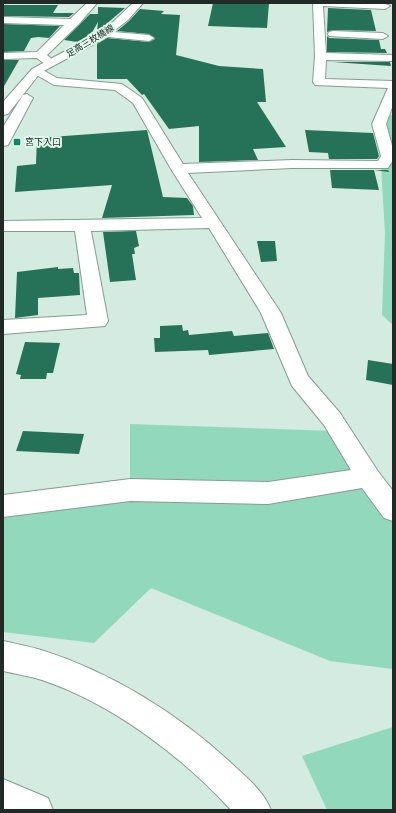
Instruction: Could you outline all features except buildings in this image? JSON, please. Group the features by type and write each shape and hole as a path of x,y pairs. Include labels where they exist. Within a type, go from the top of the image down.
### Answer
{"main road":[{"path":"3,142 9,128 32,91 42,63 92,3"},
{"name":"足高三枚橋線","path":"3,111 20,88 42,63 81,48 124,19 138,3"},
{"path":"385,8 318,3 321,56 319,82 393,84"},
{"path":"3,20 75,22"},
{"path":"333,34 383,32 393,50"},
{"path":"102,34 149,38"},
{"path":"3,56 42,63 54,81 118,87 138,101 178,169 271,313 299,380 332,419 368,477 393,510"},
{"path":"321,56 393,58"},
{"path":"178,169 292,164 383,165 388,156 379,124 393,90"},
{"path":"3,226 214,223"},
{"path":"3,327 98,321 82,226"},
{"path":"3,506 130,490 268,493 368,477"},
{"path":"3,656 41,665 87,684 137,712 191,750 254,810"},
{"path":"3,796 36,810"}],"green space":[{"path":"384,114 393,115 393,325 382,315 385,233 381,167"},
{"path":"130,424 334,431 393,511 393,669 330,661 151,588 94,643 3,632 3,500 130,490"},
{"path":"393,727 393,810 327,810 302,756"}],"place":[{"name":"宮下入口","path":"17,142"}]}
